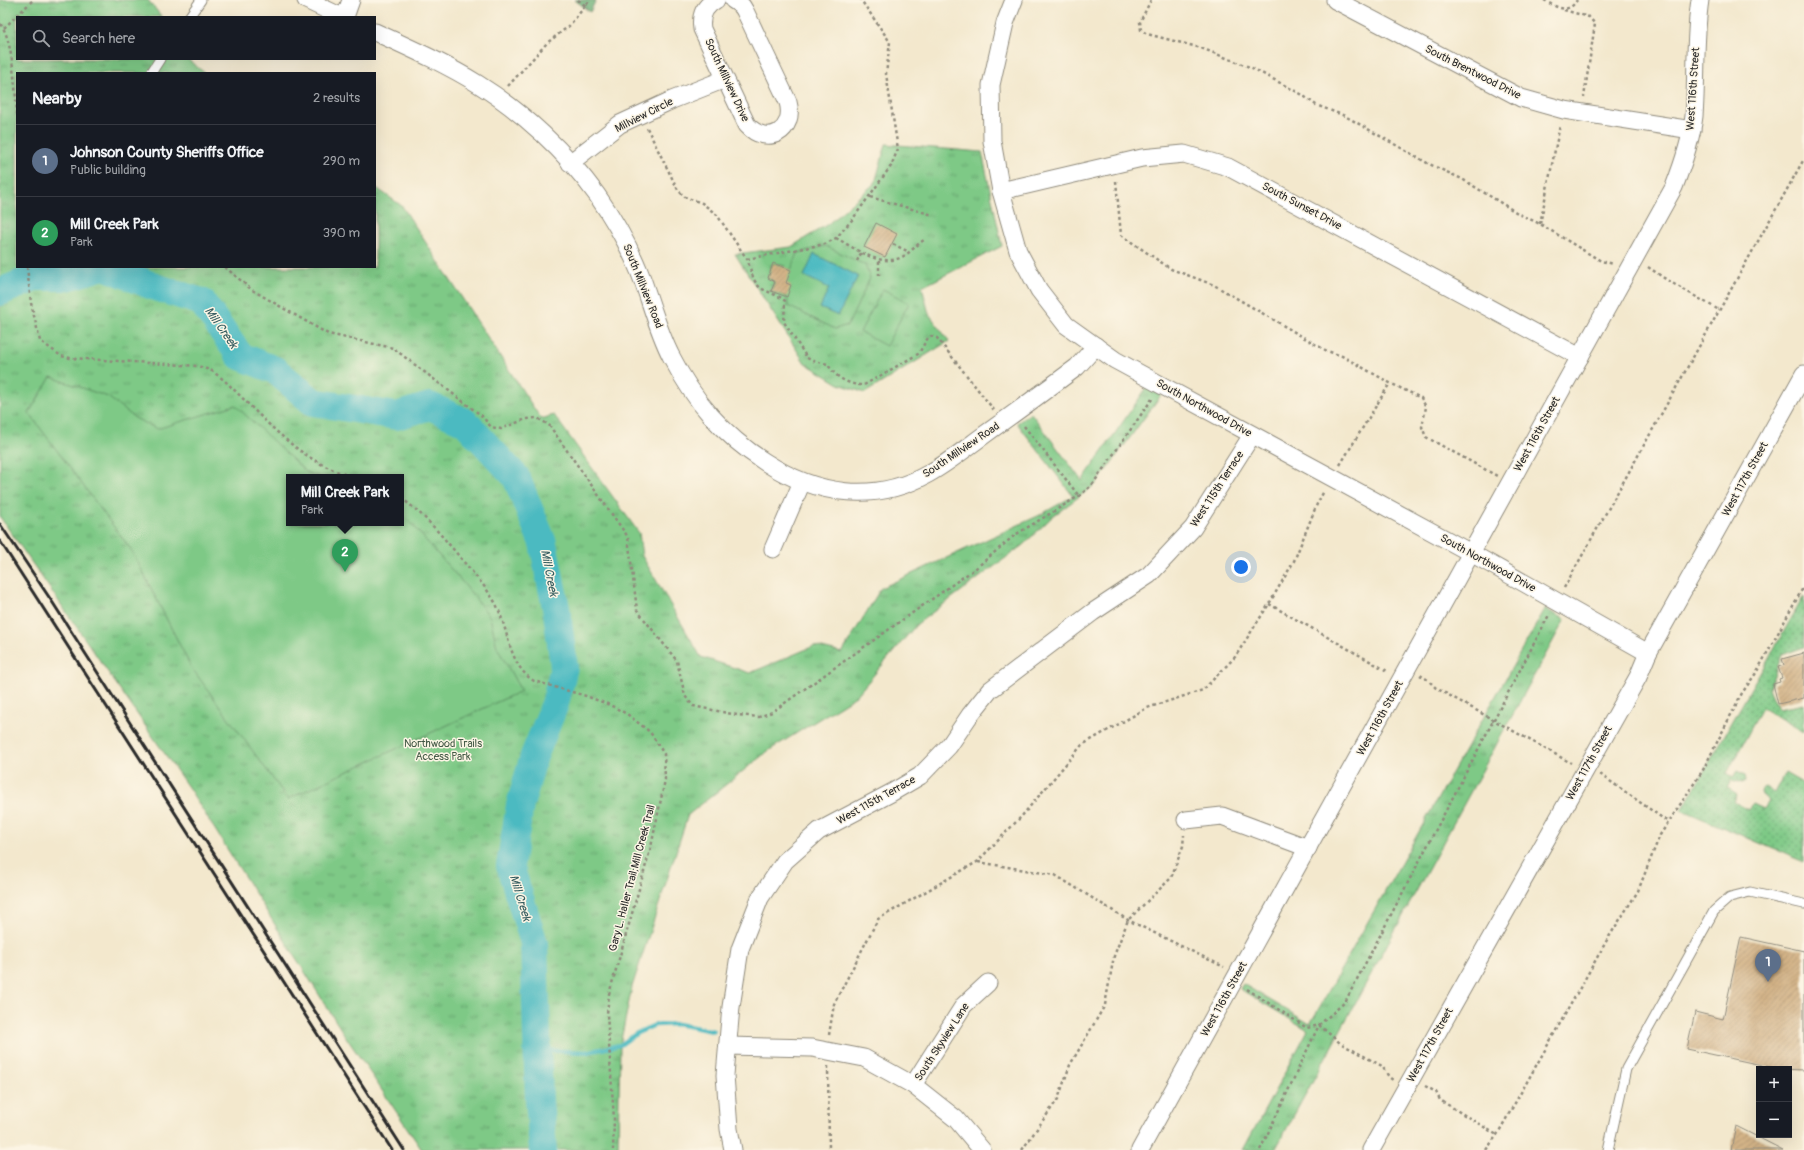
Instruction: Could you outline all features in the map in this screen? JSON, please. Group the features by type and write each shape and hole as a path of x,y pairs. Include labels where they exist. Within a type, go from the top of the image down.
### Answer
{"street":[{"path":"306,0 341,16"},
{"path":"343,16 351,0"},
{"name":"South Millview Drive","path":"716,0 704,10 701,23 702,29 747,125 753,131 767,136 782,130 787,124 790,109 745,11 742,6 733,0"},
{"name":"South Northwood Drive","path":"1014,0 1005,22 991,85 992,141 1001,191 1018,251 1039,290 1066,325 1115,360 1472,553 1648,652"},
{"name":"South Brentwood Drive","path":"1335,0 1495,86 1521,98 1564,110 1692,130"},
{"name":"West 116th Street","path":"1140,1150 1674,187 1685,160 1692,130 1697,21 1700,0"},
{"name":"South Millview Road","path":"376,32 433,59 477,83 499,98 544,136 570,163 596,195 620,231 638,268 669,353 688,387 712,419 742,447 774,468 802,482 833,490 866,493 898,487 928,474 1077,367 1096,346"},
{"name":"Millview Circle","path":"570,163 620,124 672,100 725,80"},
{"name":"South Sunset Drive","path":"1001,191 1142,158 1184,154 1228,167 1580,357"},
{"name":"West 117th Street","path":"1371,1150 1638,677 1648,652 1804,374"},
{"name":"West 115th Terrace","path":"733,1150 729,1129 725,1075 731,1007 740,950 760,898 785,861 819,831 920,776 949,746 970,715 990,690 1093,612 1149,575 1193,528 1252,435"},
{"path":"774,549 802,482"},
{"path":"1186,820 1222,816 1308,848"},
{"name":"South Skyview Lane","path":"913,1085 964,1005 988,983"},
{"name":"South Skyview Lane","path":"728,1046 812,1048 864,1058 913,1085 956,1119 982,1150"}],"lane":[{"path":"190,16 201,0"},
{"path":"152,72 159,60"},
{"path":"1608,1150 1626,1069 1714,911 1730,897 1750,892 1804,904"}],"path":[{"path":"16,16 33,0"},
{"path":"578,0 586,6"},
{"path":"499,98 547,43 569,26 590,0"},
{"path":"747,259 825,244 836,238 870,197 891,166 898,149 886,74 890,42 862,0"},
{"path":"1151,0 1140,22 1141,30 1147,34 1201,48 1252,68 1302,94 1316,105 1344,116 1429,164 1462,179 1601,261 1620,266 1642,265 1652,268 1667,280 1720,310"},
{"path":"1544,0 1564,10 1570,8 1577,0"},
{"path":"4,28 16,16"},
{"path":"0,24 4,28 10,52 16,89"},
{"path":"646,112 646,125 678,190 685,197 702,203 717,215 747,259 754,280 760,288 782,298 785,301 784,322 807,358 812,361 828,364 836,376 857,385 864,385 918,354 923,348 927,338 931,336 937,338 996,412 1020,420 1027,431 1079,496"},
{"path":"1260,1150 1319,1025 1345,1002 1557,601 1804,159"},
{"path":"1114,164 1121,235 1171,269 1214,285 1327,351 1342,356 1420,398 1426,407 1422,427 1426,437 1510,484"},
{"path":"870,197 933,215"},
{"path":"836,238 879,261 892,261 910,252 924,240"},
{"path":"893,244 910,252"},
{"path":"857,261 862,251"},
{"path":"879,261 879,275"},
{"path":"27,268 31,303 40,341 61,356 198,366 212,371 224,380 290,443 308,458 329,469 345,474"},
{"path":"226,268 252,290 328,334 393,348 482,416 491,427 501,429 536,418 548,425 628,537 637,610 677,661 685,696 693,706 759,717 772,712 976,568 1015,534 1079,496 1092,485 1139,416 1163,386"},
{"path":"829,1150 828,1037 834,1004 878,918 977,862 1020,817 1082,745 1147,708 1203,690 1235,657 1269,604 1294,561 1317,504 1390,383"},
{"name":"Gary L. Haller Trail;Mill Creek Trail","path":"404,500 431,523 481,582 496,603 505,624 514,658 520,670 534,681 586,696 610,705 639,723 650,732 664,754 665,780 651,847 609,994 607,1014 614,1119 613,1150"},
{"path":"1486,1150 1501,1128 1607,940 1638,891 1660,834 1703,770 1742,692 1756,673 1804,586"},
{"path":"1269,604 1393,674 1416,672 1428,680 1436,688 1575,765 1594,771 1668,822"},
{"path":"1022,1150 1058,1099 1070,1065 1105,1005 1114,956 1128,920 1171,878 1183,846 1186,820"}],"green space":[{"name":"Northwood Trails Access Park","path":"0,0 148,0 161,16 16,16 16,60 188,60 204,72 16,72 16,268 376,268 376,188 402,206 541,419 554,415 639,533 642,556 701,657 750,673 814,646 842,653 881,588 1040,515 1073,496 1017,423 1031,413 1082,481 1147,387 1161,395 1096,484 1053,516 1023,545 917,624 856,696 768,751 688,815 632,987 620,1045 618,1150 422,1150 342,1031 190,790 0,517"},
{"path":"575,0 596,0 590,12"},
{"path":"886,144 982,152 1002,246 922,287 929,314 949,341 865,393 839,384 805,363 735,254 791,247 828,224 875,183"},
{"path":"826,246 865,265 870,278 848,325 835,329 788,306 787,297 771,291 775,282 768,278 773,263 785,266 785,268 791,270 798,253"},
{"path":"883,289 909,303 886,346 860,332"},
{"path":"51,377 108,397 135,418 157,429 235,405 306,472 312,474 286,474 286,526 404,526 404,518 409,521 464,584 490,617 497,647 521,691 288,799 191,667 132,551 29,413"},
{"path":"1804,596 1804,647 1782,655 1769,688 1778,709 1804,704 1804,732 1762,708 1727,773 1733,777 1737,771 1745,775 1746,781 1742,783 1731,780 1727,788 1737,795 1734,802 1749,810 1753,804 1764,809 1769,801 1760,793 1761,789 1765,787 1775,792 1785,773 1804,784 1804,862 1682,810"},
{"path":"1545,609 1565,619 1275,1150 1243,1150 1308,1030 1240,989 1243,984 1310,1024"}],"water":[{"path":"814,254 858,276 838,316 820,308 829,288 804,276"}],"building":[{"path":"876,223 897,234 885,257 864,247"},
{"path":"773,263 791,270 786,283 791,285 787,297 771,291 775,282 768,278"},
{"path":"1804,653 1804,698 1778,704 1773,684 1780,682 1779,679 1782,678 1778,667 1784,665 1782,659"},
{"path":"1741,937 1804,951 1804,1070 1792,1070 1792,1066 1766,1066 1687,1049 1695,1012 1723,1019"},
{"path":"1736,1126 1756,1136 1756,1138 1760,1138 1783,1150 1731,1150"}],"waterway":[{"name":"Mill Creek","path":"0,292 37,277 68,277 97,268"},
{"name":"Mill Creek","path":"109,268 155,287 202,302 240,356 275,370 313,402 396,416 430,406 465,422 516,477 543,543 557,613 564,667 555,704 534,756 520,805 510,866 534,943 539,1099 543,1150"},
{"path":"537,1050 587,1052 620,1045 637,1033 655,1025 677,1024 713,1031"}],"railway":[{"path":"0,524 53,603 404,1150"},
{"path":"0,541 392,1150"}],"place":[{"name":"Mill Creek Park","path":"345,572"},
{"name":"Johnson County Sheriffs Office","path":"1768,982"}]}
